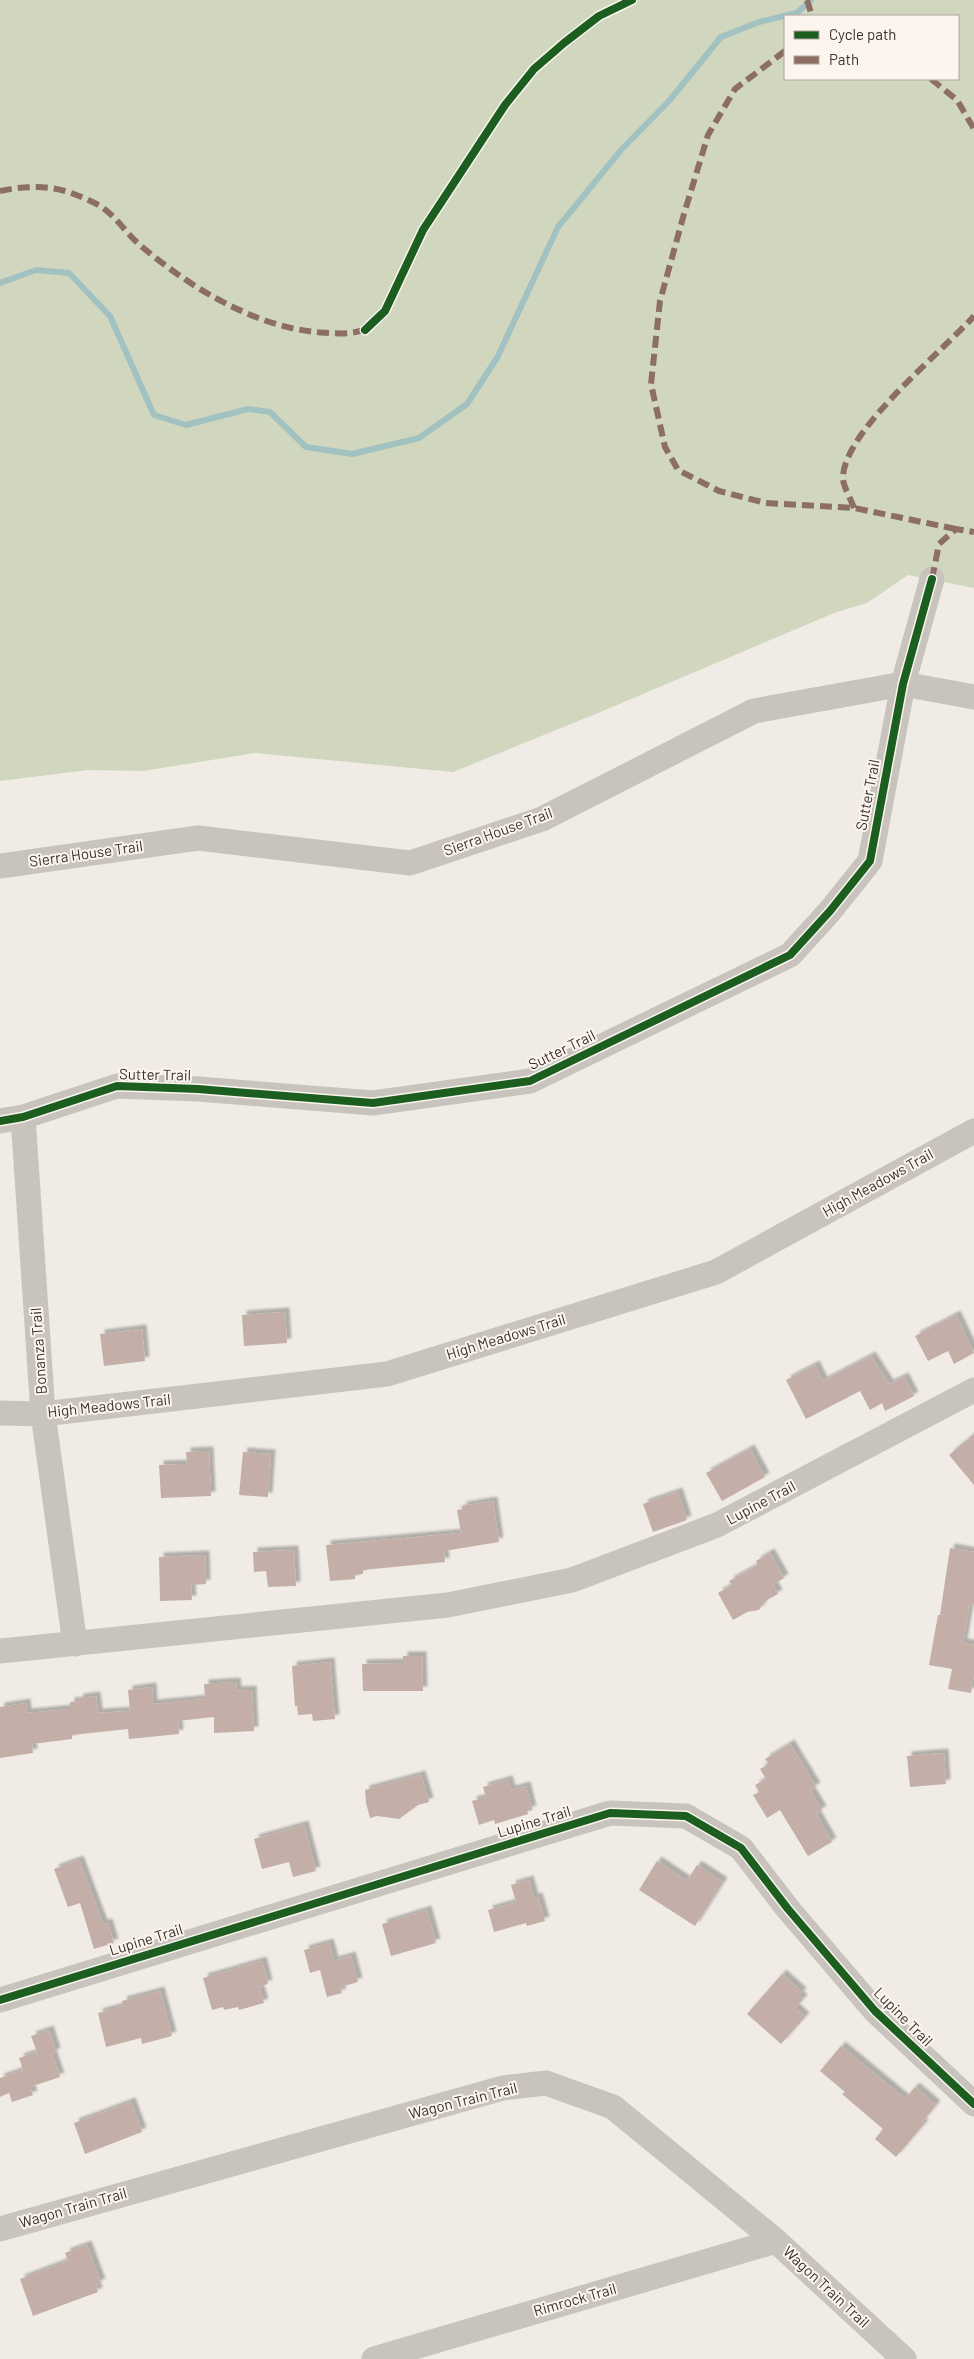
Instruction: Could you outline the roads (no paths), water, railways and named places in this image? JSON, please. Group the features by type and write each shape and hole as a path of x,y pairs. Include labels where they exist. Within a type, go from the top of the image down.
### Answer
{"street":[{"name":"Sutter Trail","path":"11,1119 117,1086 198,1089 372,1103 530,1081 790,955 830,911 870,861 903,684 932,579"},
{"name":"Sierra House Trail","path":"0,866 198,838 410,863 542,819 754,711 903,684 974,697"},
{"name":"Bonanza Trail","path":"11,1119 43,1414 75,1644"},
{"name":"High Meadows Trail","path":"0,1413 43,1414 387,1374 716,1272 974,1131"},
{"name":"Lupine Trail","path":"0,1651 448,1605 572,1580 717,1525 974,1390"},
{"name":"Lupine Trail","path":"0,2000 610,1814 686,1816 741,1848 788,1910 875,2012 974,2104"},
{"name":"Wagon Train Trail","path":"0,2229 503,2088 546,2083 612,2106 776,2241 904,2359"},
{"name":"Rimrock Trail","path":"374,2359 776,2241"}],"waterway":[{"path":"789,15 797,13 811,0"},
{"path":"0,283 36,270 69,273 110,316 154,415 186,425 248,409 270,412 306,447 352,454 419,438 467,404 497,358 558,227 622,149 669,101 721,37 759,22 784,16"}]}
